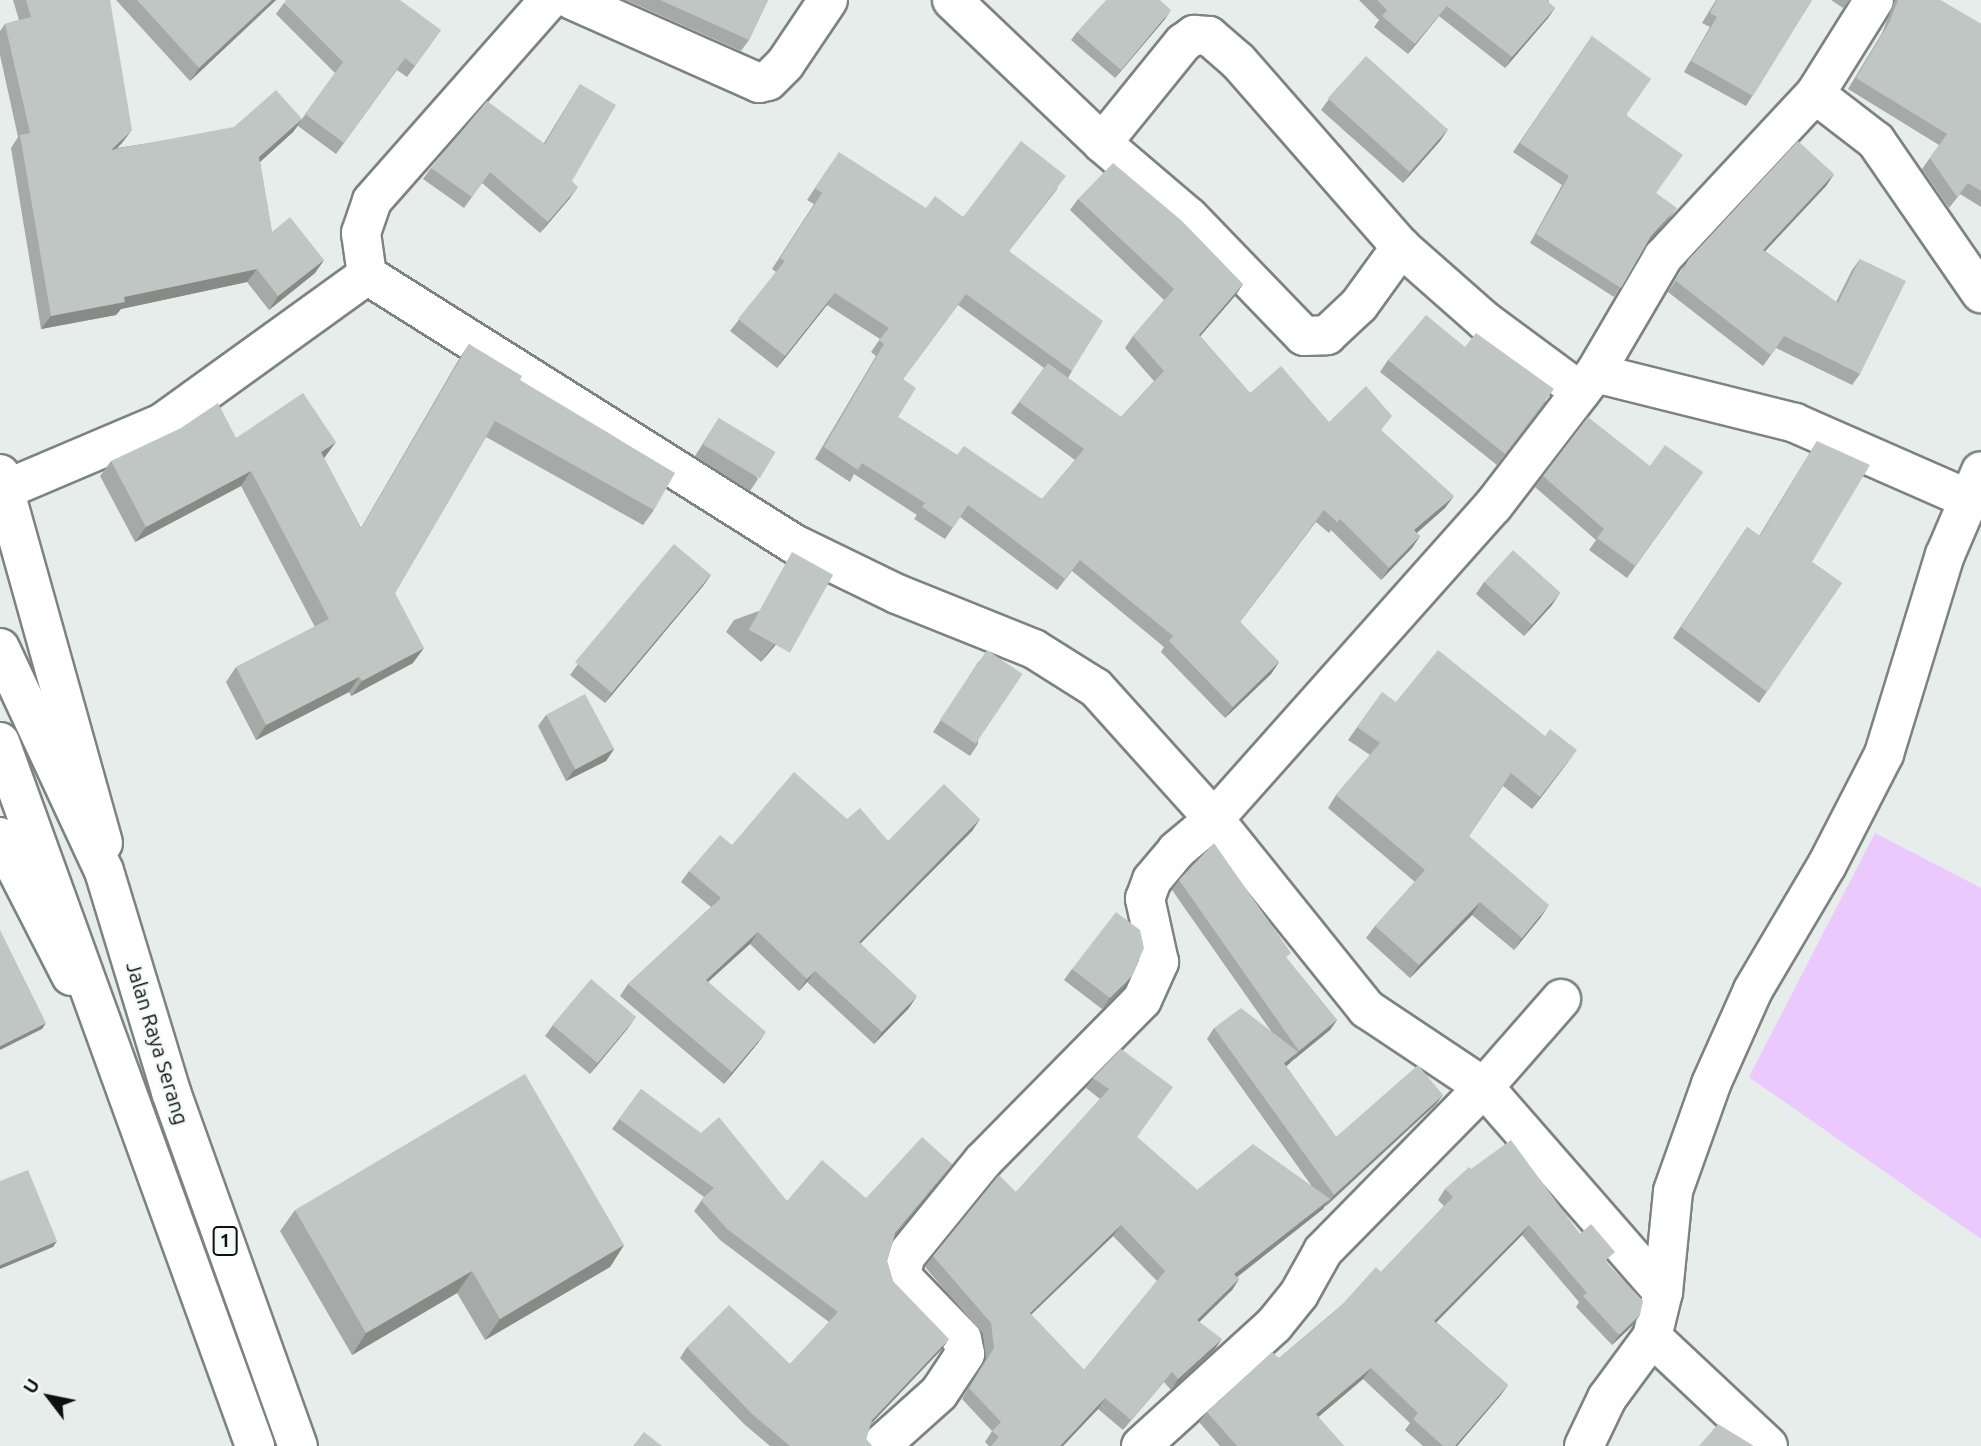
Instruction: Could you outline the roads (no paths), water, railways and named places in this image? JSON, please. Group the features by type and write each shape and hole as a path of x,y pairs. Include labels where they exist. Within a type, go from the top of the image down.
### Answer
{"main road":[{"path":"367,275 362,233 372,201 549,0"},
{"path":"572,0 759,83 768,81 785,64 828,0"},
{"path":"952,0 1102,143 1215,242 1304,336 1327,335 1359,304 1401,247"},
{"path":"880,1446 939,1393 965,1354 962,1339 901,1276 905,1256 983,1161 1142,1000 1159,962 1145,900 1152,880 1177,850 1214,819 1493,506 1588,383 1663,257 1815,94 1874,0"},
{"path":"1102,143 1183,43 1194,35 1209,36 1238,61 1401,247 1485,321 1588,383 1795,423 1974,485 1945,555 1884,754 1826,865 1753,990 1711,1084 1673,1191 1663,1292 1652,1337 1606,1398 1584,1446"},
{"path":"1815,94 1876,141 1981,293"},
{"path":"157,1034 2,482 162,423 367,275"},
{"path":"367,275 794,544 897,594 1058,662 1096,688 1214,819 1367,1009 1484,1087 1663,1292"},
{"name":"Jalan Raya Serang","path":"1,653 104,871 157,1034 171,1092 298,1446"},
{"name":"1","path":"0,742 107,1046 255,1446"},
{"path":"0,837 107,1046"},
{"path":"1141,1446 1274,1325 1299,1294 1323,1251 1484,1087 1561,999"},
{"path":"1652,1337 1768,1446"}]}
